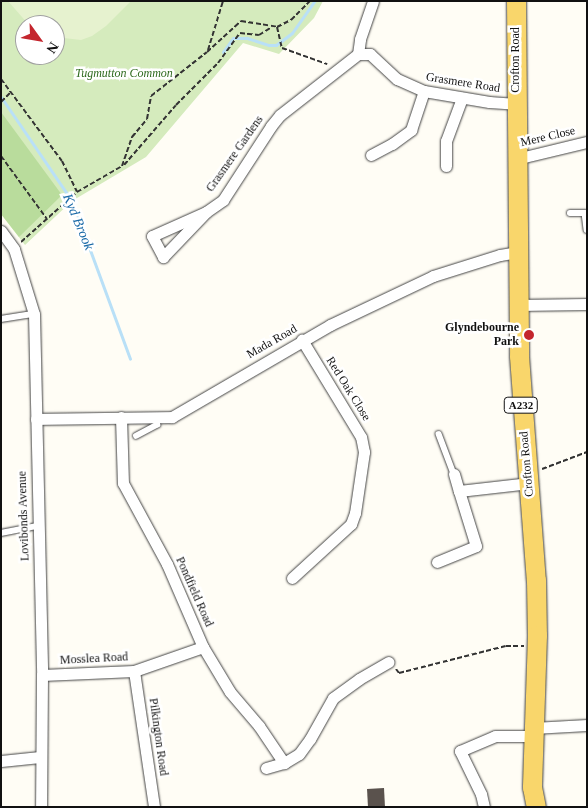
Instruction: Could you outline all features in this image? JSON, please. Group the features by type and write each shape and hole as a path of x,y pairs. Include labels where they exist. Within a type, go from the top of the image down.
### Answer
{"main road":[{"name":"Crofton Road","path":"516,1 517,252 521,407 530,478 536,580 532,787 536,807"}],"street":[{"path":"358,54 360,39 373,1"},
{"name":"Grasmere Gardens","path":"206,212 152,236 163,257 206,212 223,200 270,126 280,115 358,54"},
{"name":"Grasmere Road","path":"358,54 370,54 397,79 424,91 462,98 516,104"},
{"path":"371,155 392,144 411,130 424,91"},
{"path":"446,166 446,141 462,98"},
{"name":"Mere Close","path":"516,159 587,142"},
{"name":"Lovibonds Avenue","path":"1,231 14,249 34,314 42,675 41,807"},
{"name":"Mada Road","path":"36,419 172,417 302,340 433,276 500,255 517,252"},
{"path":"518,305 587,304"},
{"name":"Red Oak Close","path":"292,578 351,524 355,513 364,452 361,437 302,340"},
{"name":"Pondfield Road","path":"121,417 123,482 167,564 204,646 230,692 259,726 284,763"},
{"path":"437,562 476,546 454,474"},
{"path":"459,491 530,478"},
{"name":"Mosslea Road","path":"42,675 134,671 204,646"},
{"path":"266,768 284,763 299,754 333,698 389,662"},
{"name":"Pilkington Road","path":"134,671 154,807"},
{"path":"484,807 481,794 460,751 495,736 587,725"},
{"path":"1,761 40,756"}],"lane":[{"path":"570,213 585,213 585,228 587,230"},
{"path":"1,320 34,314"},
{"path":"136,436 157,426 158,417"},
{"path":"439,434 454,474"},
{"path":"1,533 38,526"}],"path":[{"path":"207,52 223,1"},
{"path":"14,249 77,192 122,166 176,105 218,64 240,33 259,35 291,20 310,1"},
{"path":"122,166 132,137 147,119 151,96 207,52 241,21 275,27"},
{"path":"275,27 282,48 339,68"},
{"path":"1,79 62,161 77,192"},
{"path":"1,102 10,92"},
{"path":"1,156 47,219"},
{"path":"530,478 587,452"},
{"path":"389,662 399,673 506,646 536,645"}],"green space":[{"name":"Tugmutton Common","path":"1,1 323,1 314,18 279,54 243,43 146,157 72,201 25,245 1,214"},
{"path":"8,1 131,1 106,26 92,36 81,40 65,38 65,15 20,15"},
{"path":"1,112 62,195 19,237 1,214"}],"building":[{"path":"384,788 385,807 368,807 367,789"}],"waterway":[{"path":"223,52 233,38 247,38 269,45 276,45 292,33 314,1"},
{"name":"Kyd Brook","path":"1,97 72,201 130,359"}],"place":[{"name":"Glyndebourne Park","path":"529,335"}]}
